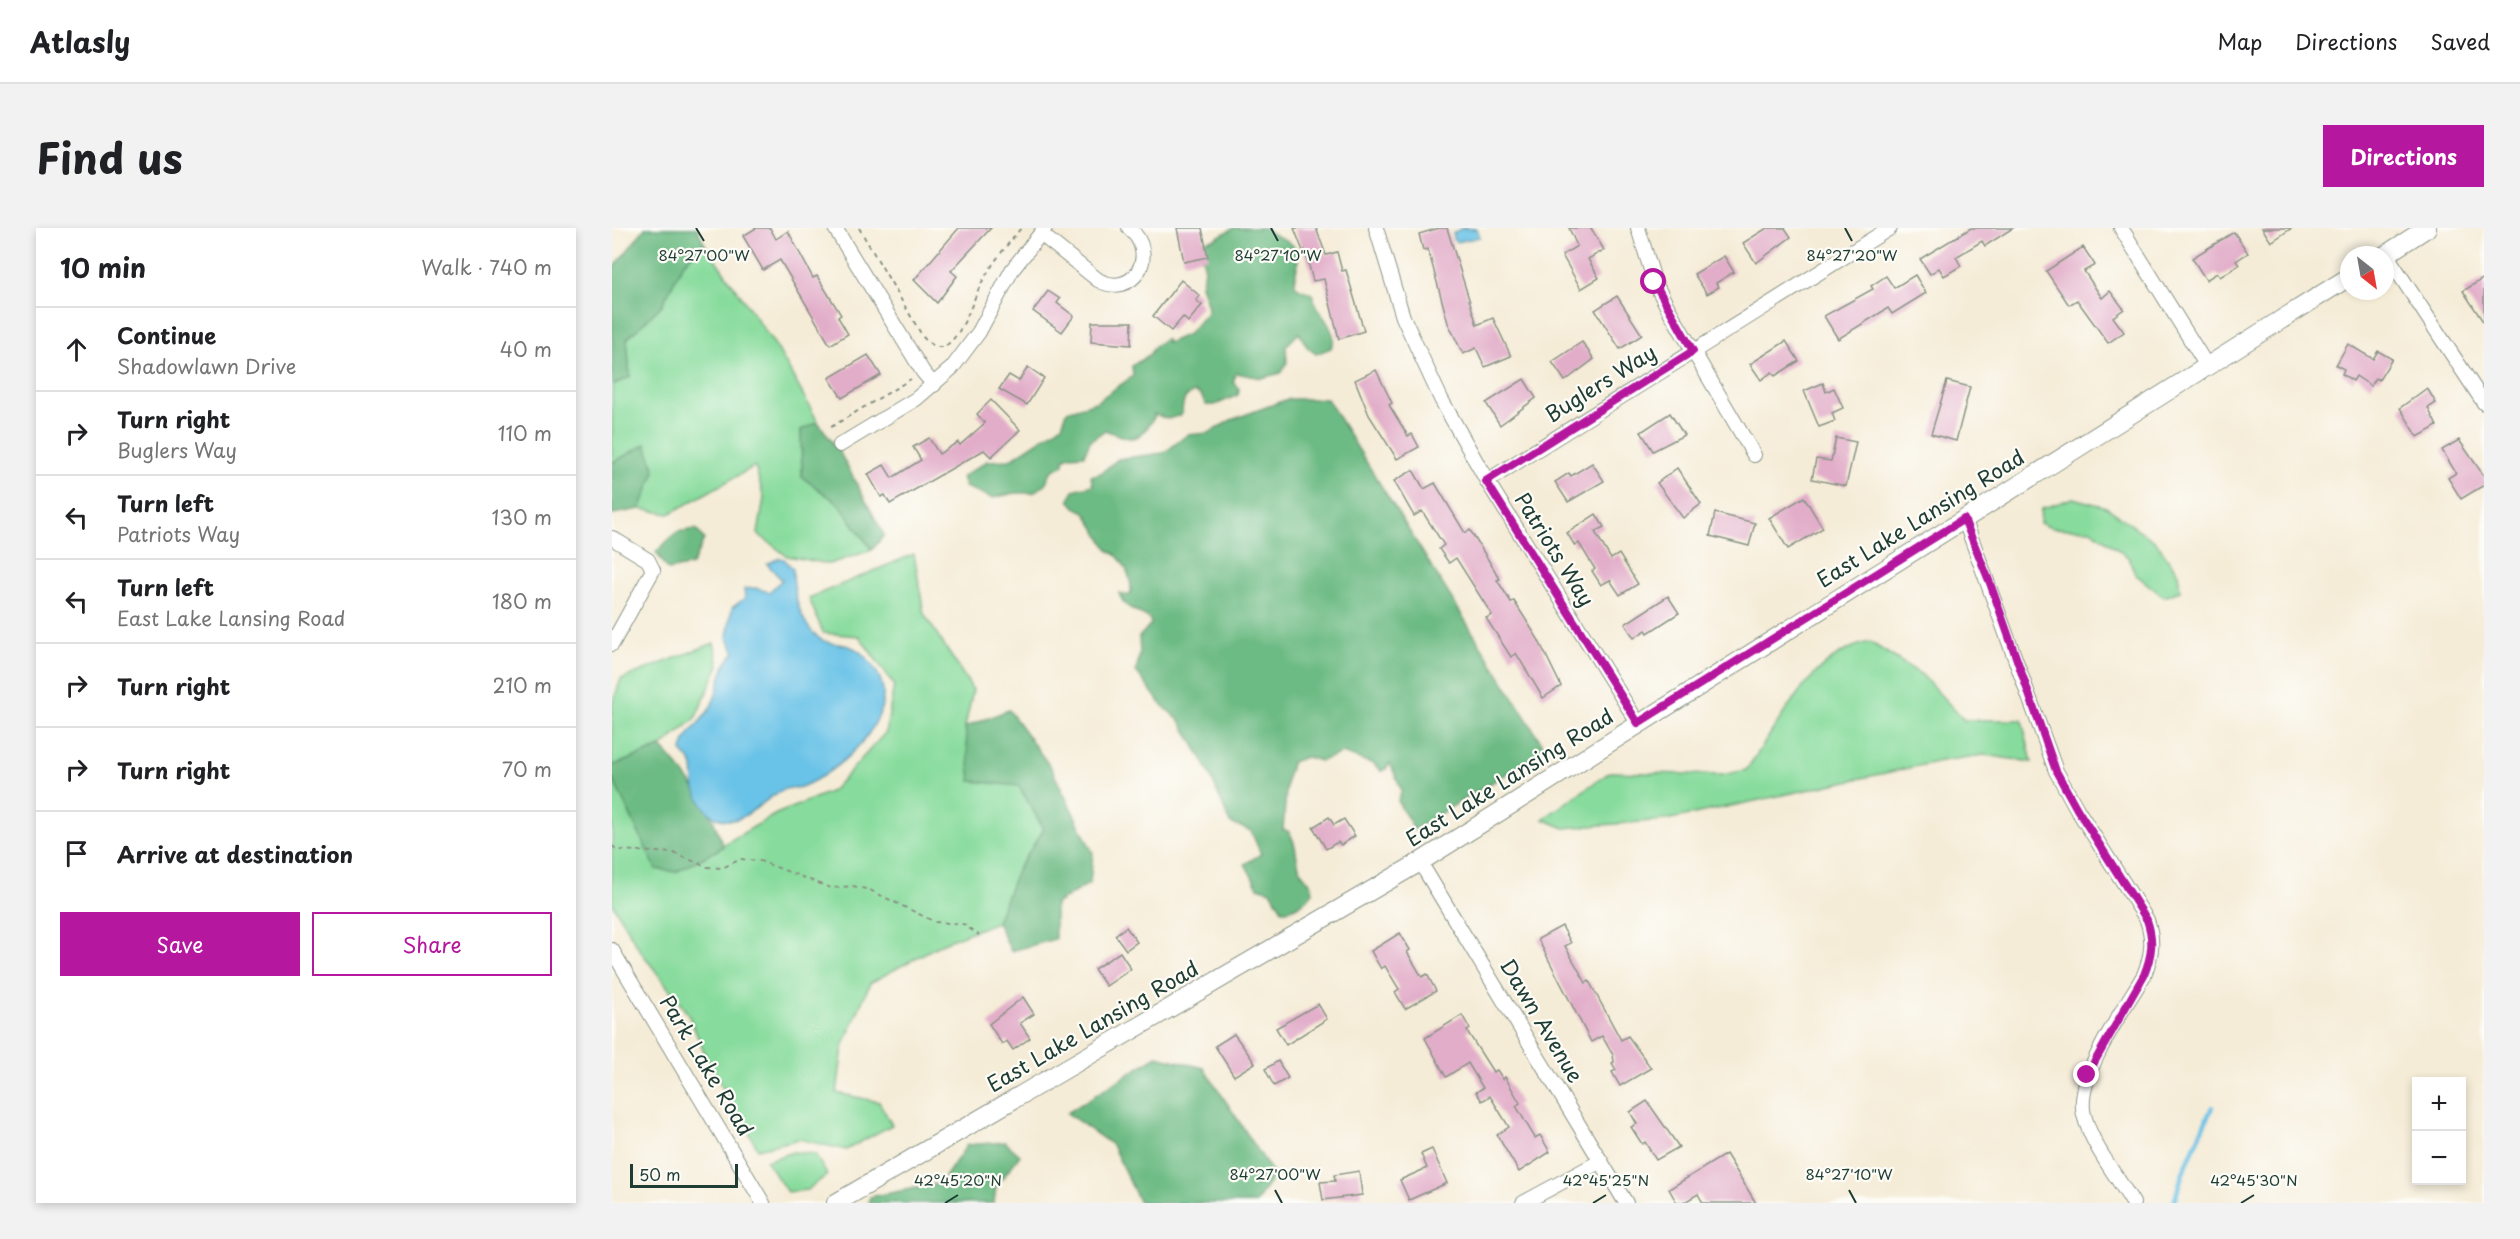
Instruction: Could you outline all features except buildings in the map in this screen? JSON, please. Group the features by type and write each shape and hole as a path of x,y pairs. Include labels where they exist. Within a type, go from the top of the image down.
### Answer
{"main road":[{"path":"2394,249 2427,228"},
{"name":"East Lake Lansing Road","path":"836,1203 1420,862 2340,283"}],"street":[{"path":"835,228 923,372 934,385"},
{"path":"840,446 916,399 934,385 965,353 1012,270 1043,231 1102,282 1120,284 1138,273 1143,263 1141,242 1130,228"},
{"name":"Patriots Way","path":"1376,228 1403,317 1441,399 1486,481 1638,723"},
{"path":"1638,228 1655,283 1754,455"},
{"name":"Buglers Way","path":"1486,481 1889,228"},
{"path":"2121,228 2207,366"},
{"path":"2394,268 2484,403"},
{"path":"1964,519 1990,583 2056,771 2077,809 2147,920 2153,935 2151,958 2144,975 2087,1075 2082,1099 2084,1115 2092,1135 2133,1203"},
{"path":"612,538 648,560 653,570 612,644"},
{"name":"Dawn Avenue","path":"1420,862 1626,1203"},
{"name":"Park Lake Road","path":"612,950 763,1203"},
{"path":"1523,1203 1601,1161"}],"path":[{"path":"859,228 923,337 933,346"},
{"path":"933,346 948,343 990,267 1021,228"},
{"path":"831,427 923,372 933,346"},
{"path":"612,846 618,850 674,853 707,867 722,868 741,859 760,861 831,888 853,886 870,890 935,922 963,924 979,935"}],"green space":[{"path":"645,228 697,228 704,243 683,264 662,305 627,339 630,377 612,385 612,270"},
{"path":"1234,228 1266,228 1293,245 1298,255 1295,284 1313,295 1314,301 1332,332 1334,339 1331,348 1316,354 1308,348 1299,333 1286,346 1287,363 1281,373 1261,378 1236,373 1233,382 1239,389 1238,395 1215,405 1206,405 1201,395 1195,392 1187,396 1181,415 1168,419 1154,414 1155,416 1144,432 1134,438 1105,430 1090,441 1084,455 1069,456 1064,459 1064,465 1053,470 1045,485 1033,493 1015,493 992,498 965,487 962,477 987,461 1010,460 1062,425 1067,411 1096,402 1133,376 1132,366 1149,355 1155,346 1165,339 1168,343 1188,334 1207,313 1208,307 1201,285 1205,269 1200,249 1205,241 1214,239"},
{"path":"704,243 777,348 818,422 801,430 802,477 839,504 872,550 829,564 787,556 758,534 764,498 755,466 669,514 640,509 655,471 646,444 612,463 612,385 630,377 627,339 662,305 683,264"},
{"path":"1288,399 1327,399 1546,750 1413,830 1398,800 1402,791 1390,763 1386,769 1381,771 1374,764 1342,753 1321,761 1306,757 1292,762 1287,778 1283,830 1288,831 1291,836 1301,872 1310,883 1313,892 1299,905 1282,910 1271,891 1258,887 1245,864 1261,854 1251,831 1230,823 1209,772 1181,722 1161,704 1136,671 1140,653 1139,637 1151,624 1150,619 1124,603 1119,593 1128,596 1131,593 1126,568 1118,557 1108,550 1085,512 1075,507 1069,500 1074,490 1093,485 1091,476 1101,473 1118,459 1164,453 1187,435 1209,433 1231,420"},
{"path":"818,422 840,453 884,535 872,550 839,504 802,477 801,430"},
{"path":"646,444 655,471 640,509 612,514 612,463"},
{"path":"2073,498 2106,507 2156,542 2178,573 2180,591 2164,597 2135,574 2129,558 2091,530 2051,528 2040,523 2041,509"},
{"path":"696,529 704,539 692,565 668,570 656,552 677,532"},
{"path":"914,554 924,614 973,690 965,727 1019,786 1044,830 1017,870 997,922 943,943 870,983 843,1047 837,1093 879,1102 892,1125 846,1150 799,1139 758,1149 709,1064 688,1014 639,949 612,903 612,777 656,869 676,872 776,814 832,791 886,732 894,685 859,636 823,633 809,598"},
{"path":"1870,642 1922,675 1964,720 2022,720 2032,762 1984,755 1941,761 1666,820 1564,828 1543,819 1610,772 1722,775 1746,770 1784,713 1813,676 1830,661 1849,649"},
{"path":"714,643 719,665 695,719 661,747 612,766 612,705 621,679"},
{"path":"1009,710 1051,768 1093,853 1090,883 1055,904 1055,939 1011,951 997,922 1017,870 1044,829 1019,786 971,781 965,727"},
{"path":"661,747 698,793 723,847 676,872 656,869 612,777 612,766"},
{"path":"1157,1056 1204,1068 1274,1175 1256,1203 1148,1203 1139,1201 1112,1145 1067,1113"},
{"path":"1005,1142 1020,1155 996,1187 994,1203 868,1203 870,1197 941,1183 967,1145"},
{"path":"793,1152 815,1154 827,1175 807,1190 787,1192 766,1161"}],"water":[{"path":"1462,228 1477,229 1480,237 1457,242 1453,239 1453,233"},
{"path":"779,558 784,559 793,569 798,606 812,632 826,642 855,649 872,665 882,686 881,707 867,736 842,762 828,772 801,787 783,790 741,818 722,820 709,813 700,801 695,788 692,764 682,752 683,746 709,710 725,665 735,652 727,637 732,608 745,598 744,589 755,588 769,592 782,580 767,564"}],"waterway":[{"path":"2174,1203 2182,1175 2212,1107"}],"route":[{"path":"1654,282 1693,351 1486,481 1638,723 1964,519 1990,583 2040,732 2056,771 2077,809 2147,920 2153,935 2151,958 2144,975 2087,1075"}]}
